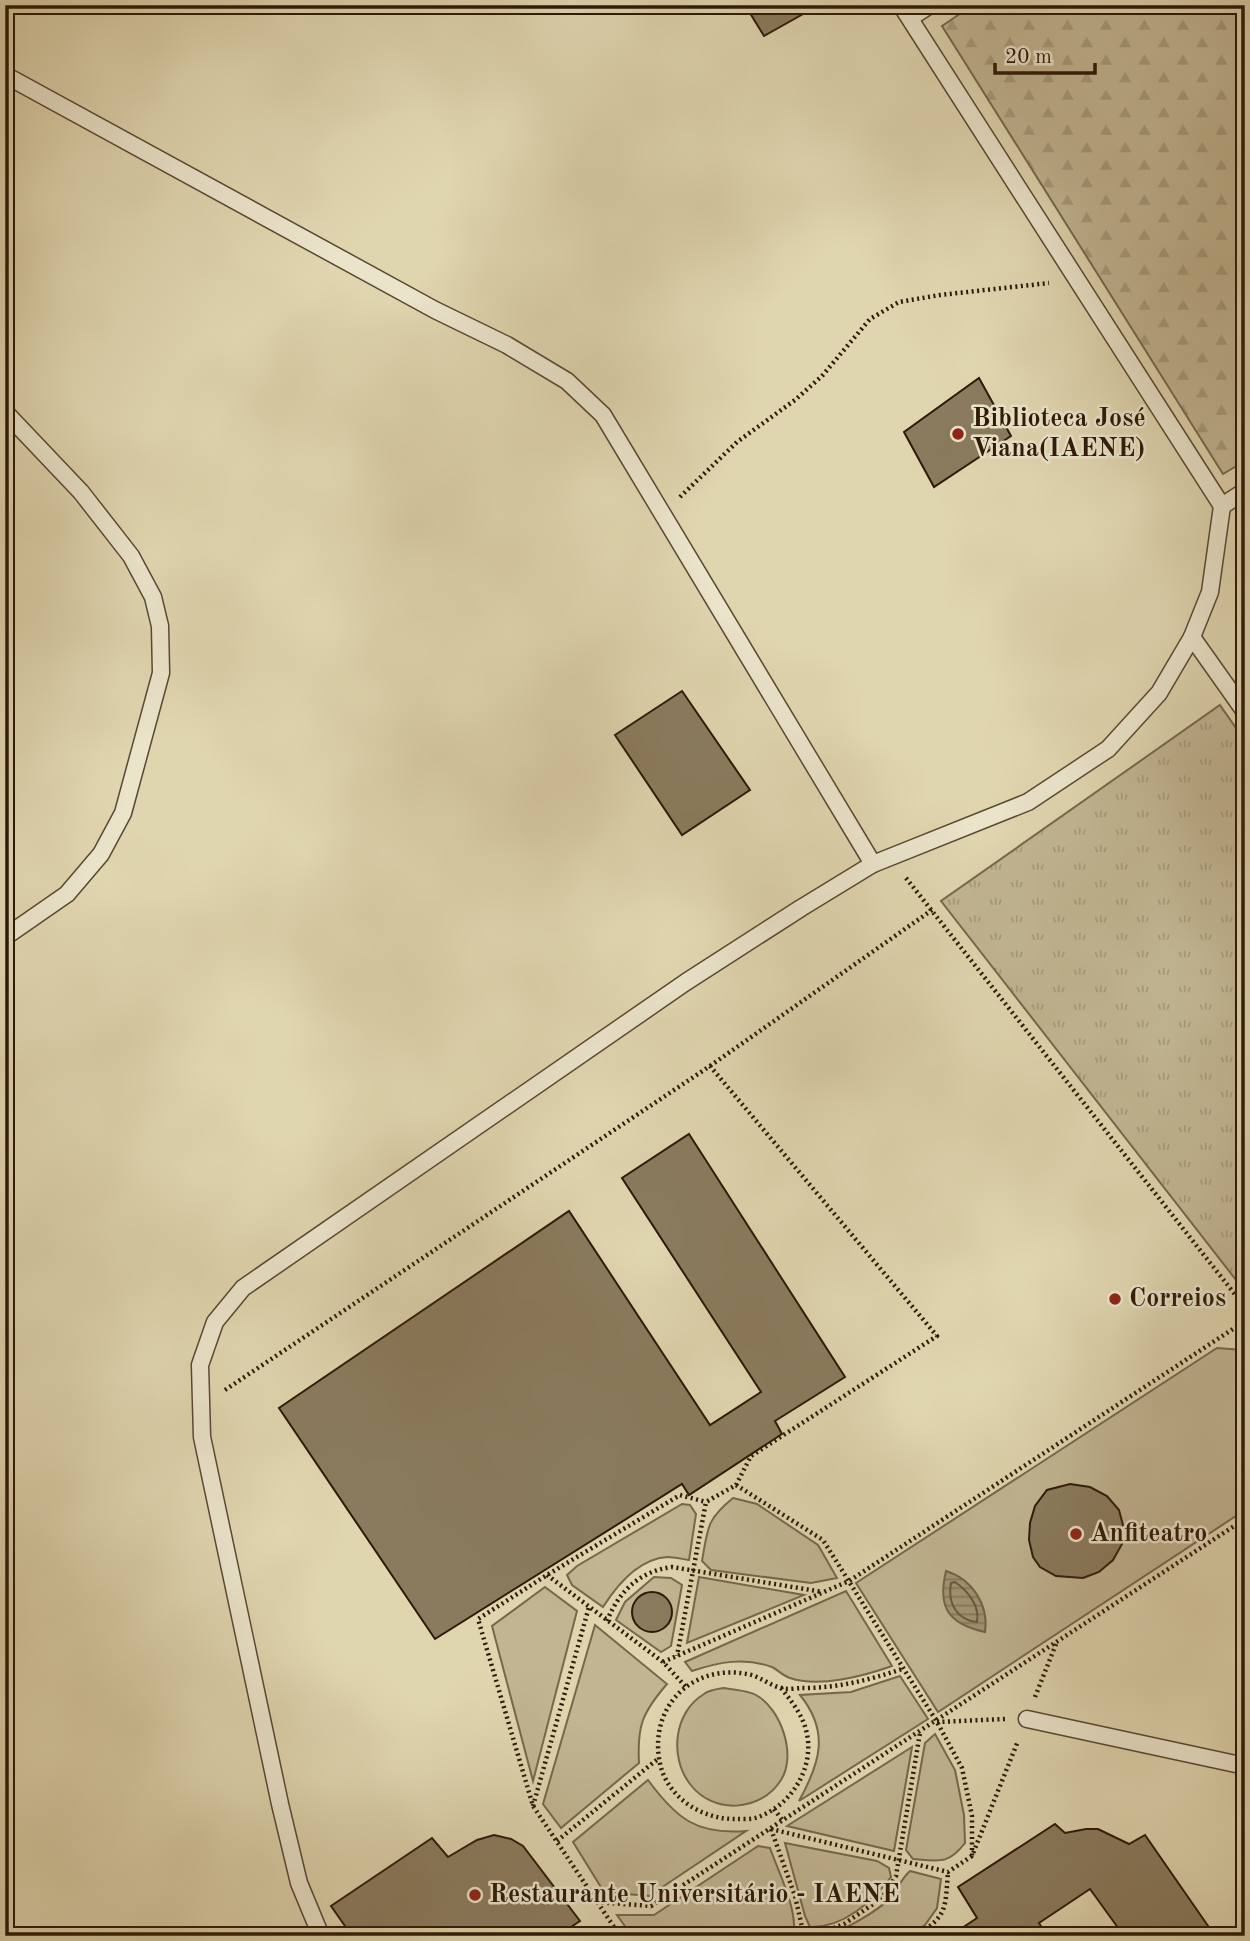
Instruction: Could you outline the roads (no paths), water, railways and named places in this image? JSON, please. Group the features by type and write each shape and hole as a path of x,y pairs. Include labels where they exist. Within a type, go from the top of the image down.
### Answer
{"lane":[{"path":"321,1936 299,1883 280,1804 202,1437 200,1365 215,1322 243,1288 686,982 873,864 1028,802 1108,748 1159,693 1192,637 1210,592 1222,506 906,12 930,5"},
{"path":"5,75 435,310 507,345 567,381 603,415 873,864"},
{"path":"5,412 81,492 131,556 153,597 160,626 161,673 123,813 101,854 66,894 5,937"},
{"path":"1222,506 1245,491"},
{"path":"1192,637 1245,712"},
{"path":"1027,1719 1245,1766"}],"water":[{"path":"946,1571 964,1580 977,1594 984,1612 985,1632 962,1624 949,1612 943,1595"}],"place":[{"name":"Biblioteca José Viana(IAENE)","path":"958,434"},
{"name":"Correios","path":"1115,1299"},
{"name":"Anfiteatro","path":"1076,1534"},
{"name":"Restaurante Universitário - IAENE","path":"475,1895"}]}
